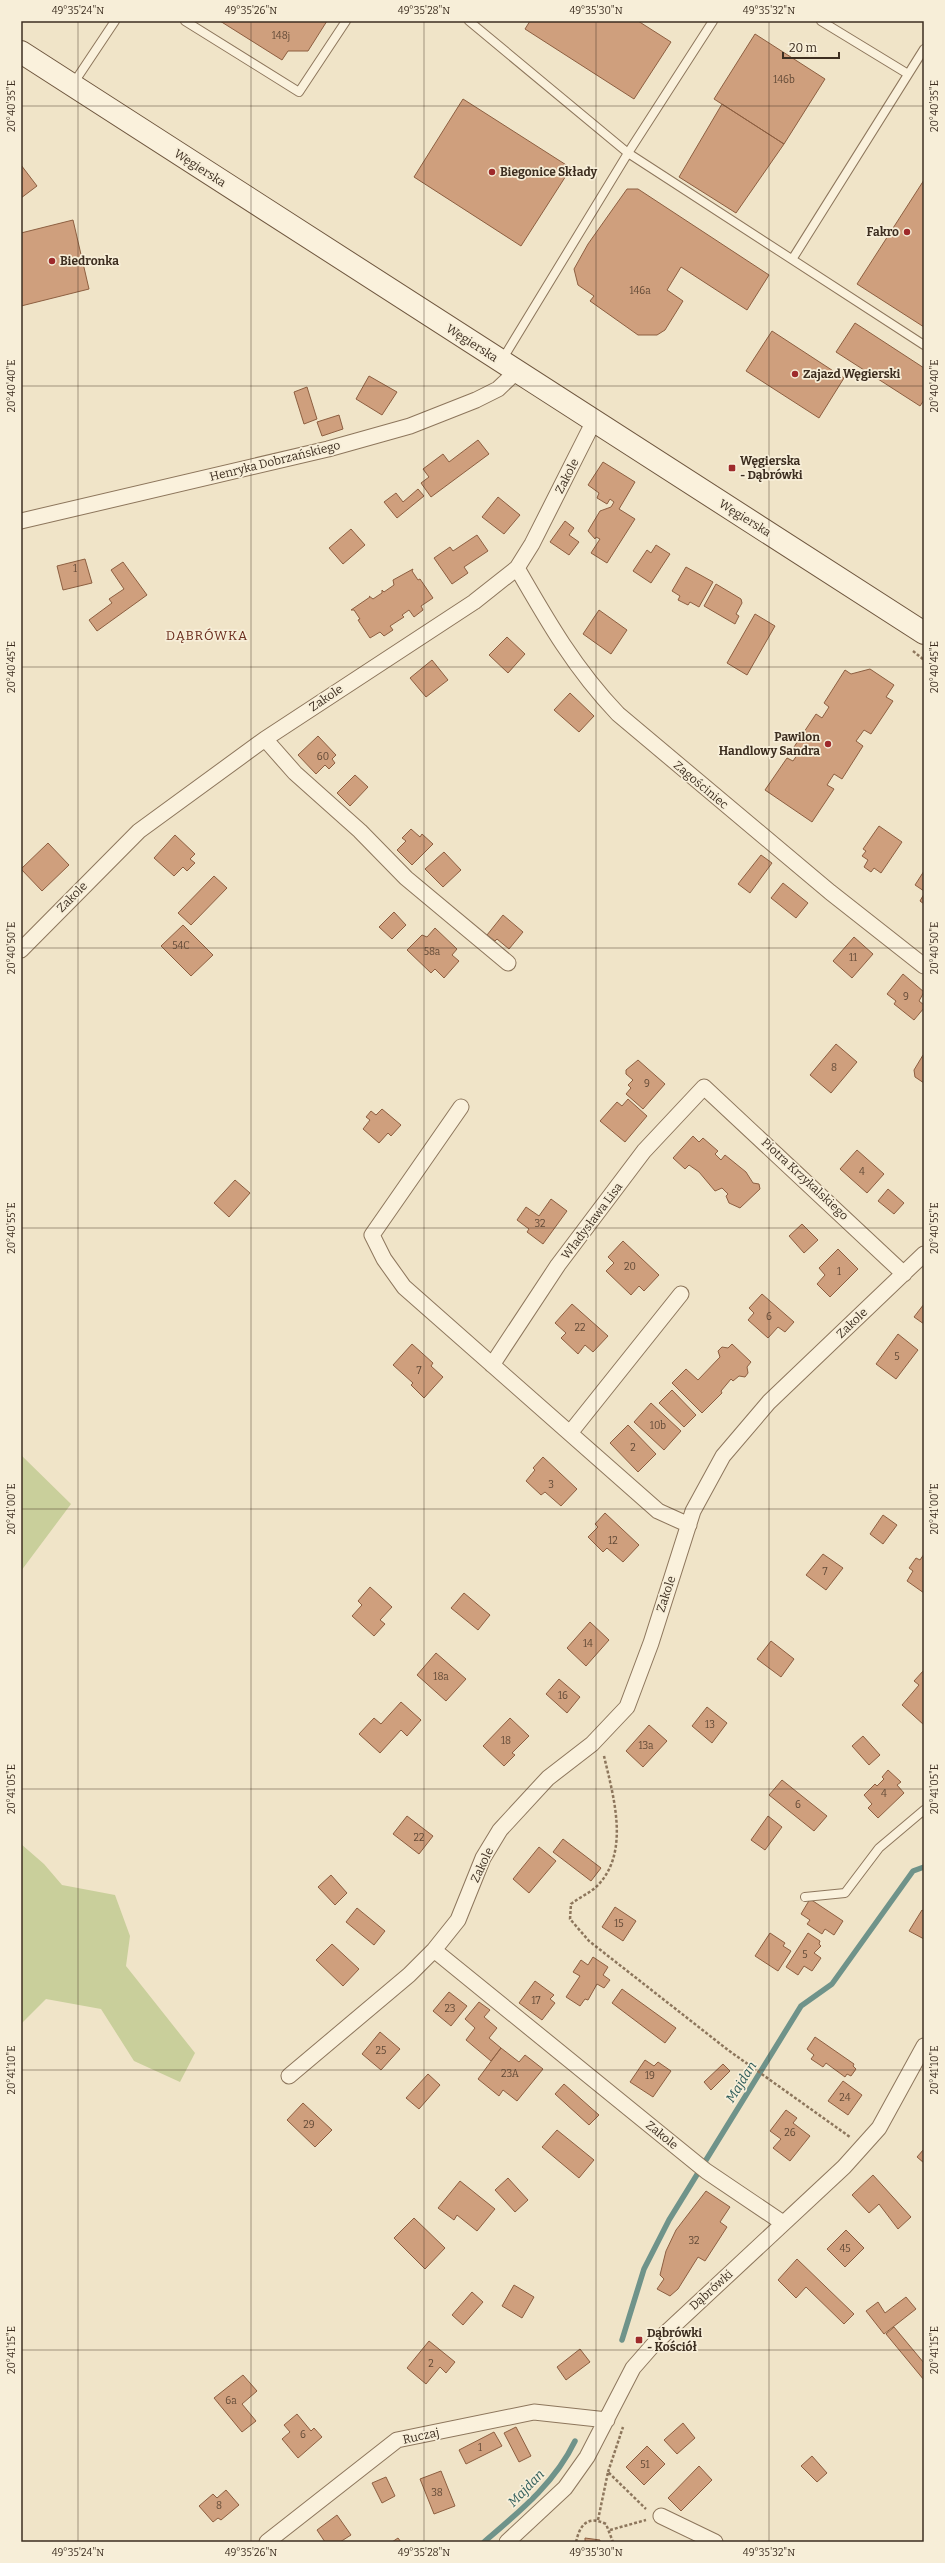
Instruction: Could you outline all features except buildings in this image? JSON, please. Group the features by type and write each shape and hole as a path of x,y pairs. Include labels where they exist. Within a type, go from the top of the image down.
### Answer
{"main road":[{"name":"Węgierska","path":"21,52 508,367 924,633"}],"street":[{"name":"Henryka Dobrzańskiego","path":"21,521 320,451 410,426 476,400 498,388 508,367"},
{"name":"Zakole","path":"21,950 139,830 265,739 474,602 517,568 532,544 594,421"},
{"name":"Zagościniec","path":"517,568 571,659 595,690 618,714 830,892 924,966"},
{"path":"265,739 295,773 360,830 406,878 508,963"},
{"name":"Piotra Krzykalskiego","path":"704,1087 904,1274"},
{"name":"Władysława Lisa","path":"492,1365 558,1265 644,1151 704,1087"},
{"path":"462,1107 372,1235 384,1259 404,1288 658,1511 689,1525"},
{"name":"Zakole","path":"289,2076 397,1985 434,1950 458,1920 483,1858 500,1830 548,1778 600,1736 627,1707 651,1643 693,1511 723,1456 769,1402 924,1254"},
{"path":"570,1433 681,1294"},
{"name":"Zakole","path":"434,1950 703,2168 783,2223"},
{"name":"Dąbrówki","path":"507,2542 565,2488 587,2457 633,2368 654,2344 844,2167 879,2128 924,2046"},
{"name":"Ruczaj","path":"267,2542 398,2440 534,2412 607,2420"},
{"path":"658,2516 715,2542"}],"lane":[{"path":"72,84 115,21"},
{"path":"187,21 299,92 346,21"},
{"path":"469,21 628,153 793,258 924,345"},
{"path":"508,367 628,153 713,21"},
{"path":"821,21 908,74"},
{"path":"793,258 924,49"},
{"path":"805,1897 845,1892 878,1848 924,1810"}],"path":[{"path":"600,1736 615,1804 618,1833 609,1867 599,1885 572,1904 570,1919 589,1941 728,2050 764,2074 862,2146"},
{"path":"598,2520 608,2472 658,2516"},
{"path":"610,2530 658,2516"},
{"path":"576,2542 580,2528 590,2520 598,2520 606,2524 610,2530 613,2542"}],"green space":[{"path":"21,1455 71,1504 21,1571"},
{"path":"21,1844 44,1864 62,1885 115,1895 130,1936 126,1966 195,2053 180,2082 134,2061 101,2009 46,1999 21,2024"}],"waterway":[{"name":"Majdan","path":"622,2340 644,2269 669,2220 801,2006 832,1984 913,1871 924,1867"},
{"name":"Majdan","path":"484,2542 523,2508 547,2484 567,2456 575,2441"}],"place":[{"name":"Biegonice Składy","path":"492,172"},
{"name":"Fakro","path":"907,232"},
{"name":"Biedronka","path":"52,261"},
{"name":"Zajazd Węgierski","path":"795,374"},
{"name":"Węgierska - Dąbrówki","path":"732,468"},
{"name":"Pawilon Handlowy Sandra","path":"828,744"},
{"name":"Dąbrówki - Kościół","path":"639,2340"}],"district":[{"name":"DĄBRÓWKA","path":"207,635"}]}
